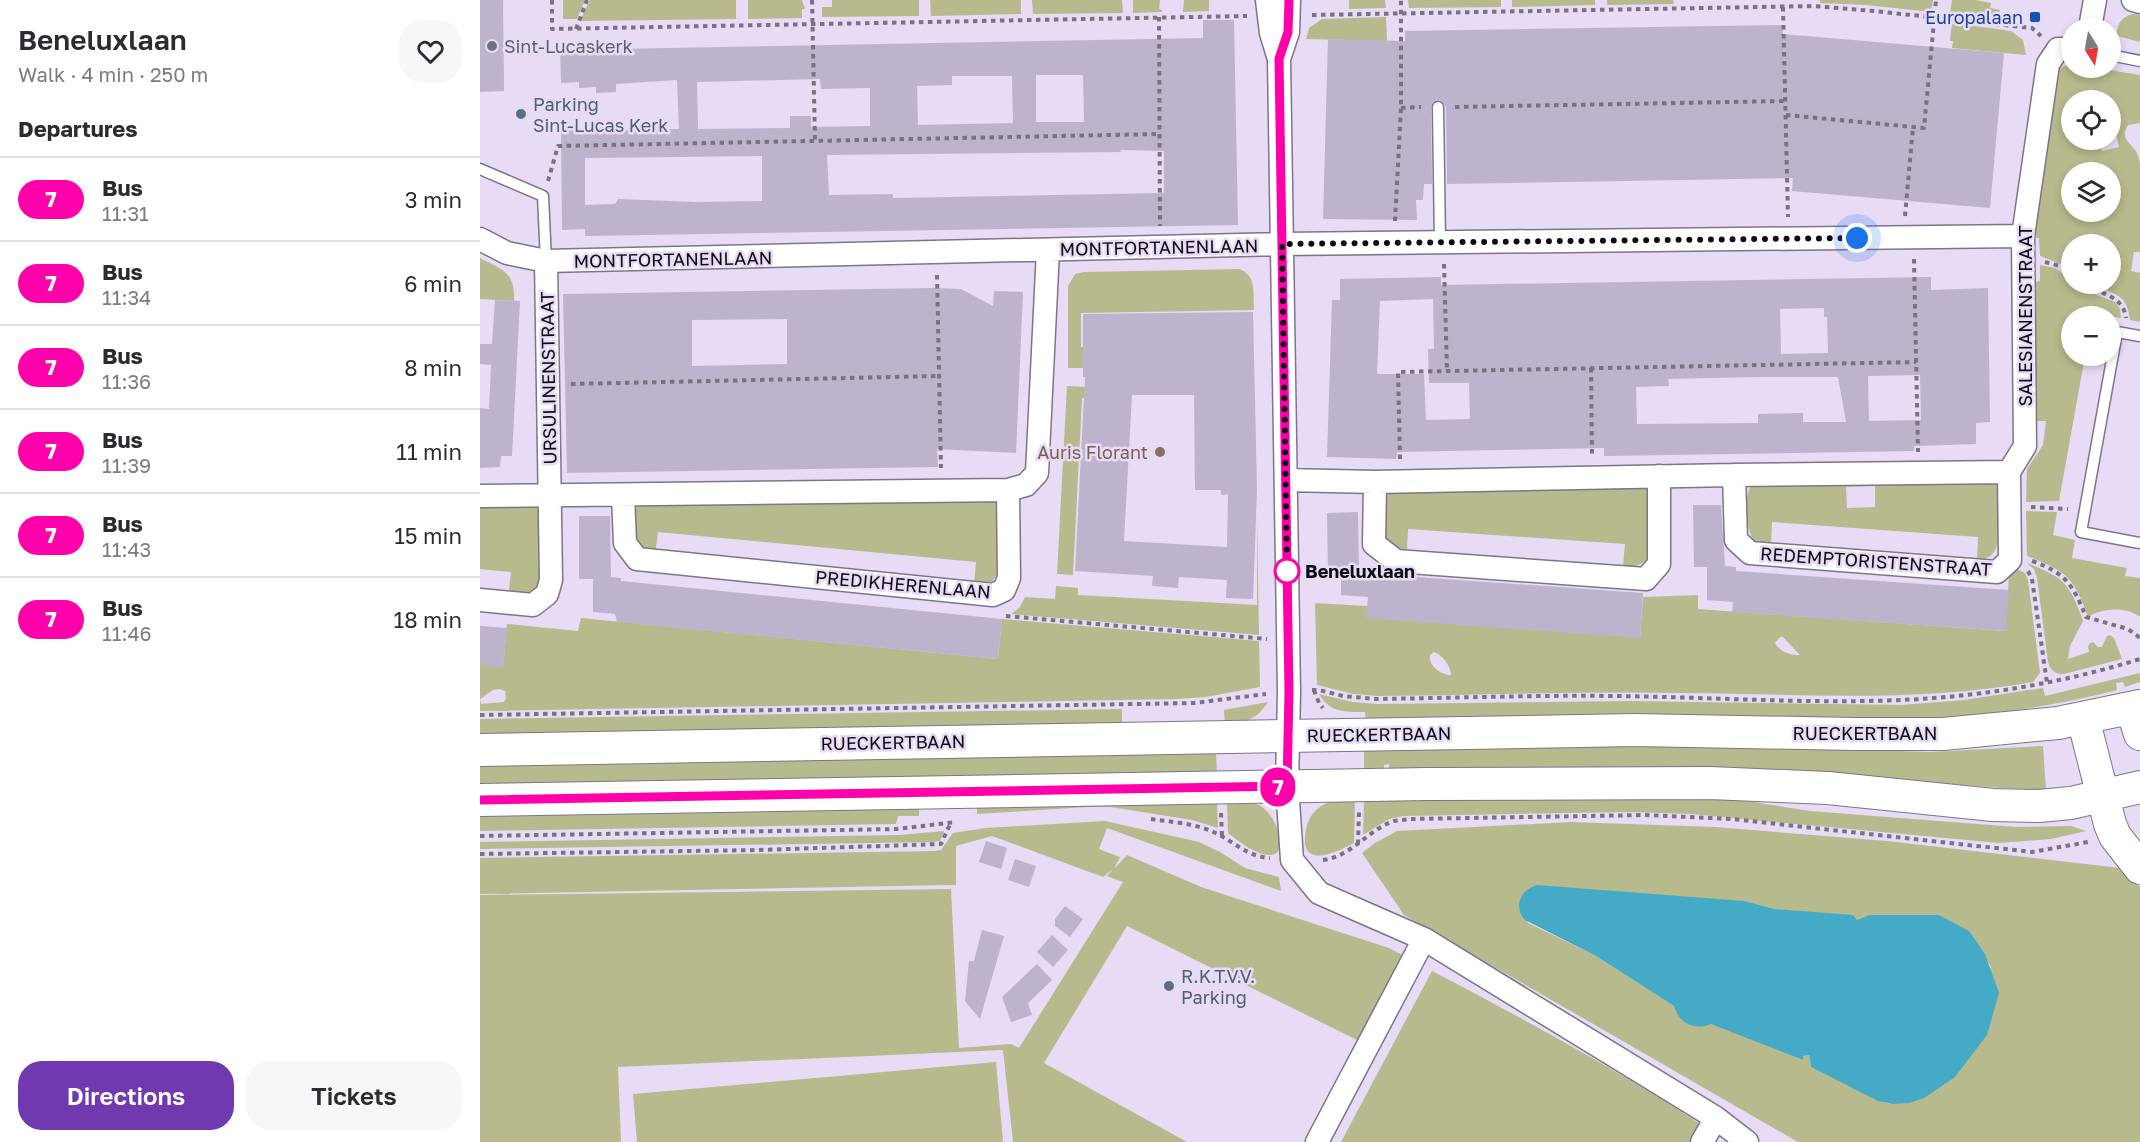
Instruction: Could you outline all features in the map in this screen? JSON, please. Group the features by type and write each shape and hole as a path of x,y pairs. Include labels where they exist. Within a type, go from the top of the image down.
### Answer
{"main road":[{"name":"RUECKERTBAAN","path":"480,750 1635,730 1943,734 2058,723 2083,718 2137,716"},
{"path":"2083,718 2110,824 2115,836 2140,868"},
{"path":"480,800 1287,786 1710,783 1828,788 1993,804 2039,806 2103,797 2140,787"}],"street":[{"path":"1268,0 1268,15 1279,59 1288,641 1287,786 1292,860 1319,893 1424,939 1716,1118 1747,1142"},
{"path":"1279,59 1288,32 1289,0"},
{"path":"2092,18 2095,0"},
{"path":"2133,0 2140,2"},
{"name":"SALESIANENSTRAAT","path":"2009,472 2025,446 2023,236 2048,64 2058,49 2061,49"},
{"name":"MONTFORTANENLAAN","path":"480,238 507,253 546,261 1282,244 2023,236"},
{"path":"480,496 1008,490 1026,485 1036,472 1048,250"},
{"name":"URSULINENSTRAAT","path":"546,261 549,495"},
{"path":"1286,480 1400,482 2009,472 2010,560"},
{"name":"REDEMPTORISTENSTRAAT","path":"1734,475 1736,540 1750,553 1997,572 2010,560"},
{"path":"1375,482 1374,544 1396,561 1646,579 1659,564 1659,476"},
{"name":"PREDIKHERENLAAN","path":"623,495 625,543 637,559 993,595 1004,590 1009,578 1008,490"},
{"path":"480,600 533,605 548,594 551,580 549,495"},
{"path":"1317,1142 1424,939"},
{"path":"1702,1142 1716,1118"}],"lane":[{"path":"2121,57 2140,61"},
{"path":"1438,107 1442,243"},
{"path":"480,169 543,196 546,261"},
{"path":"2140,336 2117,332 2082,532 2140,543"}],"path":[{"path":"576,29 587,0"},
{"path":"812,0 814,141"},
{"path":"1394,243 1401,108 1401,0"},
{"path":"1786,115 1924,128 1936,0"},
{"path":"1783,7 1788,238"},
{"path":"1159,17 1160,247"},
{"path":"1401,108 1785,101"},
{"path":"1913,127 1909,237 1916,362 1918,473"},
{"path":"543,196 558,146 1160,134"},
{"path":"1442,243 1447,371"},
{"path":"936,253 942,491"},
{"path":"2105,294 2119,301 2125,312 2124,333"},
{"path":"1400,482 1398,372 1916,362"},
{"path":"1591,368 1593,478"},
{"path":"565,384 939,376"},
{"path":"2009,507 2058,507 2085,511"},
{"path":"2010,560 2029,560 2052,568 2067,581 2076,594 2086,617 2128,629 2140,638"},
{"path":"2010,560 2023,566 2032,579 2047,683"},
{"path":"993,595 1004,615 1288,641"},
{"path":"480,854 759,850 941,844 951,822"}],"green space":[{"path":"563,0 585,0 577,19 563,19"},
{"path":"590,0 736,0 736,19 580,21"},
{"path":"748,0 802,0 805,9 802,9 802,18 748,19"},
{"path":"832,0 919,0 919,16 822,17 822,7 832,7"},
{"path":"930,0 1021,0 1021,14 931,16"},
{"path":"1032,0 1122,0 1123,13 1033,14"},
{"path":"1133,0 1160,0 1159,9 1162,12 1133,13"},
{"path":"1184,0 1209,0 1209,11 1183,12"},
{"path":"1349,0 1385,0 1386,8 1349,9"},
{"path":"1408,0 1501,0 1501,7 1409,8"},
{"path":"1512,0 1595,0 1595,5 1512,7"},
{"path":"1607,0 1673,0 1674,4 1607,5"},
{"path":"1820,0 1933,0 1931,12 1820,3"},
{"path":"1952,0 1991,3 1990,8 2000,10 1998,20 1950,14"},
{"path":"2133,14 2140,15 2140,42 2121,37 2121,21"},
{"path":"1386,17 1387,41 1306,39 1309,28 1322,19"},
{"path":"1952,23 2011,31 2023,40 2026,55 1952,48 1953,41 1950,41"},
{"path":"2061,68 2061,78 2121,78 2121,72 2140,75 2140,123 2128,125 2125,137 2137,153 2140,163 2140,252 2134,252 2131,271 2140,273 2140,322 2130,320 2125,304 2115,294 2121,294 2121,234 2061,234 2061,264 2040,256 2039,238 2033,238 2057,71"},
{"path":"480,258 501,269 510,278 514,301 480,299"},
{"path":"2040,265 2055,268 2061,272 2061,294 2094,294 2115,302 2118,306 2061,306 2061,366 2083,366 2059,501 2026,502 2027,469 2043,445 2046,421 2036,421 2034,282 2040,281"},
{"path":"1239,269 1245,272 1251,280 1254,310 1081,313 1081,347 1088,347 1089,368 1068,368 1068,286 1075,274"},
{"path":"1067,386 1086,387 1085,398 1082,398 1073,575 1057,574"},
{"path":"1996,483 1998,488 1998,539 1994,552 1989,557 1977,559 1978,537 1772,522 1771,544 1755,541 1749,530 1746,513 1747,496 1752,485","holes":["1875,486 1875,507 1847,508 1846,487"]},
{"path":"1644,487 1649,491 1649,557 1641,564 1634,566 1623,566 1625,544 1408,529 1407,550 1392,547 1384,537 1385,493 1388,491"},
{"path":"995,499 998,569 993,581 974,586 976,562 658,532 655,556 637,546 634,508 636,505"},
{"path":"480,505 535,505 539,510 541,581 534,594 508,598 511,572 480,569"},
{"path":"2026,511 2057,512 2053,535 2075,540 2072,558 2127,568 2125,576 2140,578 2140,617 2128,611 2114,610 2088,617 2078,593 2067,577 2051,566 2027,556"},
{"path":"1257,519 1259,635 1011,614 1020,607 1025,597 1055,599 1056,586 1078,588 1078,595 1257,605"},
{"path":"2027,563 2058,578 2074,598 2083,621 2070,646 2068,659 2089,652 2090,643 2093,642 2098,647 2102,647 2107,636 2110,635 2114,638 2122,659 2064,674 2058,674 2052,670 2048,662 2037,578 2034,569"},
{"path":"2015,568 2025,573 2028,580 2040,673 2033,682 1945,693 1858,696 1607,692 1378,696 1354,694 1317,685 1315,603 1367,606 1640,637 1643,597 1698,595 1698,609 2005,631 2009,576","holes":["1783,637 1800,655 1782,651 1775,643","1434,652 1446,662 1451,675 1439,672 1433,666 1430,655"]},
{"path":"581,618 998,659 1002,619 1259,641 1260,687 1206,697 1177,699 480,711 480,699 480,665 503,667 507,624 578,631","holes":["493,690 505,691 504,702 481,704 480,699"]},
{"path":"2140,673 2140,682 2125,687 2123,682 2116,683 2117,690 2093,696 2020,710 1922,721 1366,723 1365,712 1333,708 1319,694 1353,702 1378,704 1630,701 1901,705 1964,700 2043,688 2045,696"},
{"path":"1268,702 1250,720 1225,725 1224,710"},
{"path":"1122,709 1122,727 480,737 480,719"},
{"path":"1672,744 1930,752 2043,746 2046,790 1839,775 1389,773 1389,764 1384,765 1384,773 1364,773 1364,748"},
{"path":"1216,751 1217,776 480,788 480,762"},
{"path":"1728,798 1810,811 2016,827 2071,826 2086,831 2051,839 1999,843 1691,814 1630,812 1403,816 1389,819 1363,835 1364,800"},
{"path":"1355,800 1354,843 1326,855 1310,853 1306,846 1305,835 1313,814 1321,806 1330,802"},
{"path":"1217,802 1218,828 1192,820 1111,807 977,814 977,806"},
{"path":"1227,802 1251,803 1266,810 1279,834 1279,849 1275,854 1257,852 1228,833"},
{"path":"919,807 919,816 898,816 896,824 480,831 480,814"},
{"path":"1105,821 1199,842 1245,868 1279,877 1281,891 1107,828 1099,849 1120,857 1114,869 1127,855 1201,887 1389,948 1412,960 1367,1045 1127,926 1044,1063 1187,1142 1013,1142 1003,1050 618,1067 621,1142 480,1142 480,895 951,889 959,1048 1011,1044 1019,1048 1123,882 1107,876 1113,869 1103,877 992,836 956,846 956,885 480,894 480,858 934,851 941,850 953,833 986,828"},
{"path":"1572,822 1715,827 1887,841 2120,868 2140,887 2140,1142 1798,1142 1404,915 1362,853 1397,831","holes":["1521,897 1743,901 1775,909 1857,920 1869,915 1939,915 1969,932 1991,967 1937,1088 1912,1100 1886,1103 1811,1067 1809,1055 1803,1056 1803,1060 1711,1023 1705,1025 1688,1023 1679,1016 1674,1006 1596,956 1528,923 1519,907"]},
{"path":"944,831 940,841 933,842 480,849 480,842 899,835"},
{"path":"1432,971 1575,1048 1713,1132 1707,1142 1341,1142"},
{"path":"996,1062 1003,1142 637,1142 633,1094"}],"water":[{"path":"1537,885 1744,901 1775,909 1853,915 1857,920 1869,915 1939,915 1969,931 1985,954 1999,993 1987,1035 1955,1077 1924,1098 1909,1103 1893,1104 1878,1101 1811,1067 1809,1055 1803,1056 1803,1060 1711,1024 1699,1027 1683,1021 1674,1006 1596,956 1525,920 1519,910 1520,900 1526,891"}],"building":[{"name":"Sint-Lucaskerk","path":"480,0 503,0 504,91 480,92"},
{"path":"1203,20 1234,20 1238,225 585,236 585,229 562,230 561,130 679,129 677,80 616,84 616,92 596,93 596,87 579,88 579,82 561,83 560,50 1203,38","holes":["1036,75 1083,75 1084,122 1036,122","952,76 1012,76 1013,123 918,125 917,86 952,85","820,79 821,89 870,88 870,126 811,127 811,116 790,116 790,128 698,129 697,82","1164,151 1164,193 893,198 893,194 829,195 827,155","762,156 762,201 696,202 618,199 615,204 585,205 585,158"]},
{"path":"1782,25 1783,34 2004,53 1990,208 1792,191 1793,178 1447,184 1446,107 1442,101 1437,100 1432,103 1431,107 1432,184 1424,184 1423,200 1416,200 1417,220 1323,219 1328,39 1405,41 1405,31"},
{"path":"1441,277 1441,285 1931,277 1931,290 1988,288 1990,422 1976,423 1976,444 1914,446 1914,451 1604,456 1604,448 1397,452 1396,459 1327,457 1332,300 1340,300 1340,279","holes":["1433,299 1434,349 1428,349 1429,383 1469,383 1470,419 1426,420 1424,374 1377,374 1380,301","1824,308 1824,317 1827,317 1828,353 1781,354 1780,309","1920,375 1921,420 1869,421 1868,376","1838,377 1846,422 1803,422 1803,413 1758,414 1758,423 1637,424 1636,387 1669,386 1668,379"]},
{"path":"934,288 961,289 993,306 994,291 1023,292 1016,453 937,449 938,467 567,473 563,294","holes":["787,319 787,364 692,366 692,320"]},
{"path":"495,300 520,301 512,456 501,456 500,467 480,468 480,408 489,409 491,365 480,364 480,344 492,344"},
{"name":"Auris Florant","path":"1253,312 1257,490 1253,599 1226,598 1227,580 1179,577 1178,588 1152,586 1153,576 1075,571 1085,377 1083,377 1083,314","holes":["1132,395 1194,395 1195,490 1221,490 1221,495 1228,494 1227,547 1124,541"]},
{"path":"1693,505 1721,505 1725,566 1736,567 1736,571 2009,590 2006,631 1732,612 1733,602 1707,600 1707,567 1694,567"},
{"path":"1358,512 1359,573 1643,593 1640,638 1366,618 1368,597 1341,595 1341,575 1328,575 1327,513"},
{"path":"579,516 610,516 611,577 621,578 621,581 1002,619 998,659 617,622 615,614 593,612 593,579 579,579"},
{"path":"480,626 507,628 503,668 480,665"},
{"path":"986,841 1007,848 1001,869 979,862"},
{"path":"1015,859 1036,866 1029,887 1008,880"},
{"path":"1065,906 1083,919 1070,937 1055,926 1055,919"},
{"path":"982,930 1004,936 980,1019 965,1001 969,961 974,961"},
{"path":"1052,935 1068,950 1053,967 1037,952"},
{"path":"1037,964 1052,980 1028,1003 1032,1015 1011,1022 1002,997"}],"bus line":[{"name":"7","path":"480,800 1287,786 1289,692 1279,59 1288,32 1289,0"}],"place":[{"name":"Europalaan","path":"2035,17"},
{"name":"Sint-Lucaskerk","path":"492,46"},
{"name":"Parking Sint-Lucas Kerk","path":"521,114"},
{"name":"Auris Florant","path":"1160,452"},
{"name":"Beneluxlaan","path":"1287,571"},
{"name":"R.K.T.V.V. Parking","path":"1169,986"}],"route":[{"path":"1287,571 1282,244 1857,238"}]}
